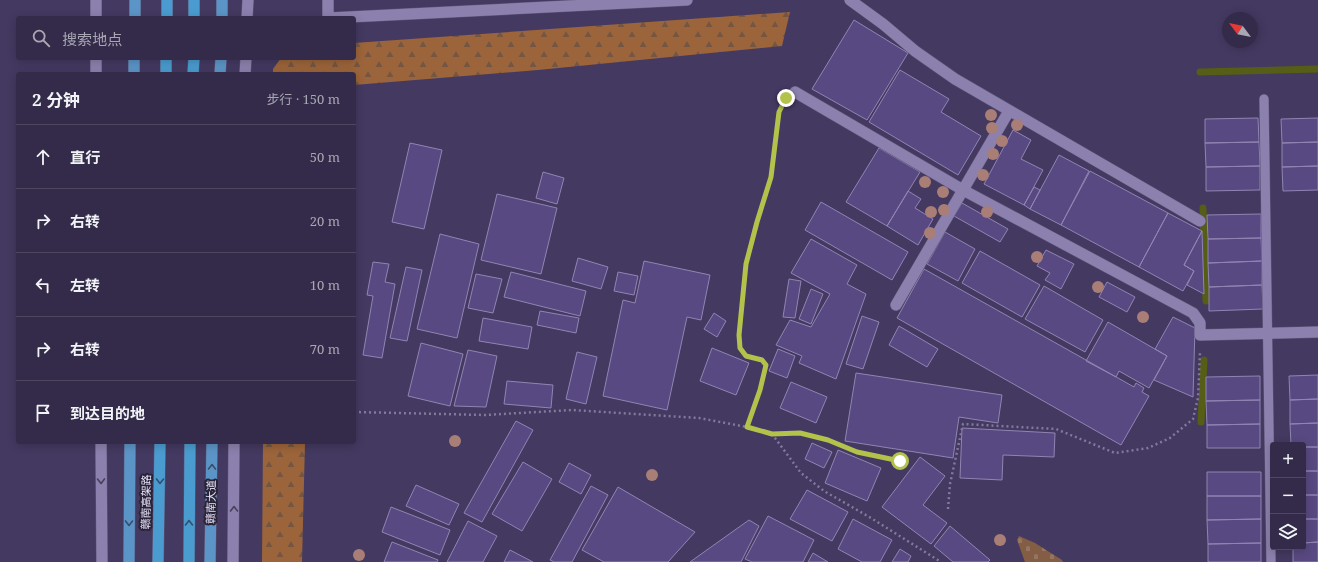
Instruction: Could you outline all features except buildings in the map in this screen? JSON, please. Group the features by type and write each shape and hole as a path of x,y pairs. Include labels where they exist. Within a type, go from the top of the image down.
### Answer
{"highway":[{"path":"167,0 167,16"},
{"path":"194,0 194,16"},
{"path":"166,60 166,72"},
{"path":"193,72 194,60"},
{"name":"赣南高架路","path":"158,562 160,444"},
{"path":"189,562 190,444"}],"main road":[{"path":"135,0 135,16"},
{"path":"222,0 222,16"},
{"path":"134,60 134,72"},
{"path":"220,72 221,60"},
{"path":"129,562 130,444"},
{"name":"赣南大道","path":"210,562 212,444"}],"street":[{"path":"96,0 96,16"},
{"path":"247,16 248,0"},
{"path":"328,0 328,16"},
{"path":"356,17 687,0"},
{"path":"850,0 883,24 915,51 955,79 1200,221"},
{"path":"96,60 96,72"},
{"path":"245,72 246,60"},
{"path":"795,92 963,190 1193,313 1200,323 1200,336 1318,332"},
{"path":"896,305 1009,111"},
{"path":"101,444 102,562"},
{"path":"233,562 234,444"}],"lane":[{"path":"1264,99 1271,562"}],"path":[{"path":"747,427 760,390 766,365 762,360 746,356 740,348 739,335 746,264 771,177 779,112 786,98 795,92"},
{"path":"948,509 950,484 963,424 1056,429 1115,453 1148,448 1170,438 1193,419 1198,398 1200,336"},
{"path":"356,412 485,415 572,410 699,418 747,427 772,434 800,433 828,440 857,452 900,461"},
{"path":"772,434 801,474 824,491 878,522 941,562"}],"green space":[{"path":"790,12 782,46 538,70 356,85 356,72 273,72 273,69 280,60 356,60 356,43"},
{"path":"263,444 305,444 302,562 262,562"},
{"path":"1019,536 1035,543 1063,562 1025,562 1017,540"}],"waterway":[{"path":"1200,72 1318,69"},
{"path":"1203,208 1206,301"},
{"path":"1201,422 1204,360"}],"route":[{"path":"786,98 779,112 771,177 746,264 739,335 740,348 746,356 762,360 766,365 760,390 747,427 772,434 800,433 828,440 857,452 900,461"}]}
